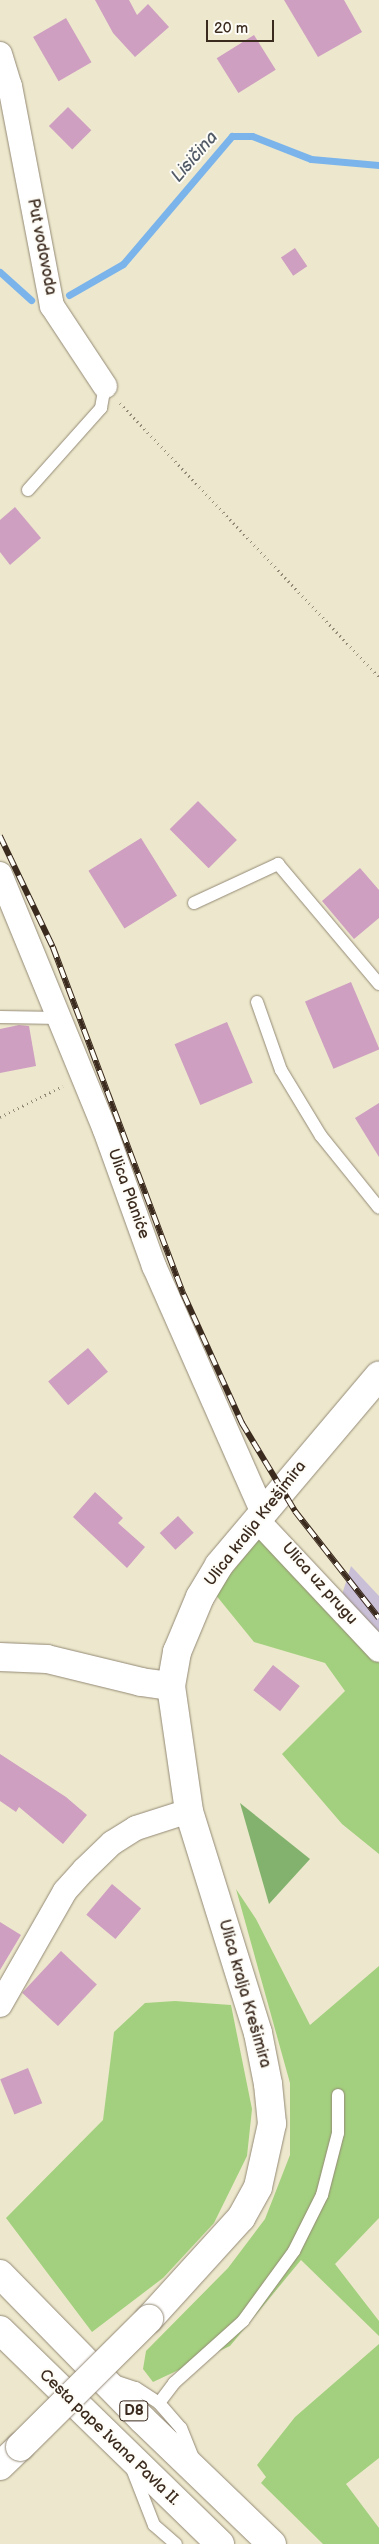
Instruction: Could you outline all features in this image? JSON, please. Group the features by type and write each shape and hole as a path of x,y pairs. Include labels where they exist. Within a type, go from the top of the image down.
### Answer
{"street":[{"name":"Put vodovoda","path":"0,54 10,86 52,306 105,386"},
{"name":"Ulica Planiće","path":"0,874 60,1018 184,1337 259,1515"},
{"name":"Ulica kralja Krešimira","path":"0,2466 148,2320 242,2218 258,2187 272,2124 268,2084 258,2034 189,1811 176,1737 171,1686 177,1652 200,1597 219,1565 259,1515 379,1376"},
{"name":"Ulica uz prugu","path":"259,1515 379,1650"},
{"path":"0,1658 47,1659 141,1682 171,1686"},
{"path":"0,2005 65,1891 84,1870 112,1842 136,1828 189,1811"},
{"name":"D8","path":"0,2274 100,2377 272,2544"},
{"name":"Cesta pape Ivana Pavla II.","path":"0,2330 129,2459 220,2544"}],"lane":[{"path":"28,490 101,408 105,386"},
{"path":"194,903 278,864 379,984"},
{"path":"257,1002 286,1078 321,1136 379,1208"},
{"path":"0,1017 60,1018"},
{"path":"159,2403 174,2383 243,2321 294,2251 322,2195 338,2133 338,2095"},
{"path":"100,2377 136,2388 159,2403 181,2428 196,2471"},
{"path":"129,2459 154,2525 176,2544"}],"path":[{"path":"105,386 379,677"},
{"path":"0,1117 82,1077"}],"shaded area":[{"path":"351,1566 379,1596 379,1643 340,1601"}],"green space":[{"path":"262,1538 379,1661 379,1854 342,1824 282,1754 345,1691 325,1663 254,1642 215,1594 258,1539"},
{"path":"240,1803 310,1859 269,1904"},
{"path":"236,1889 256,1919 310,2025 379,1966 379,2218 335,2264 379,2321 379,2336 301,2260 230,2346 153,2382 143,2369 146,2351 228,2268 265,2219 290,2155 290,2083"},
{"path":"175,2001 231,2005 252,2109 247,2156 214,2223 163,2278 92,2332 6,2218 103,2120 114,2032 145,2003"},
{"path":"379,2344 379,2458 346,2484 379,2528 379,2544 323,2544 261,2483 266,2477 257,2465 295,2417"}],"building":[{"path":"95,0 129,0 137,15 148,4 169,27 135,57 113,33"},
{"path":"284,0 344,0 362,32 318,57"},
{"path":"66,18 92,62 59,81 33,37"},
{"path":"254,35 276,70 238,93 217,58"},
{"path":"68,107 91,130 72,149 49,126"},
{"path":"295,248 307,266 293,276 281,258"},
{"path":"15,507 41,538 10,565 0,552 0,520"},
{"path":"198,801 237,840 209,868 170,829"},
{"path":"141,838 177,896 124,929 88,871"},
{"path":"360,868 379,890 379,918 354,939 322,901"},
{"path":"351,982 379,1049 333,1069 305,1002"},
{"path":"227,1022 253,1083 200,1105 175,1044"},
{"path":"19,1025 29,1026 36,1066 0,1073 0,1029"},
{"path":"379,1103 379,1157 355,1118"},
{"path":"88,1348 108,1372 68,1405 48,1381"},
{"path":"95,1492 123,1518 118,1523 145,1547 127,1568 73,1517"},
{"path":"178,1516 194,1533 175,1550 160,1533"},
{"path":"273,1665 300,1686 280,1711 253,1690"},
{"path":"0,1754 66,1797 87,1815 63,1844 19,1807 16,1812 0,1801"},
{"path":"112,1884 141,1908 115,1939 86,1915"},
{"path":"0,1922 21,1935 0,1970"},
{"path":"61,1951 97,1984 58,2026 22,1993"},
{"path":"28,2068 42,2103 14,2114 0,2079"}],"waterway":[{"name":"Lisičina","path":"69,295 123,264 232,136 252,136 311,159 379,165"},
{"path":"0,272 31,300"}],"railway":[{"path":"0,836 53,947 184,1295 242,1423 295,1511 379,1618"}]}
